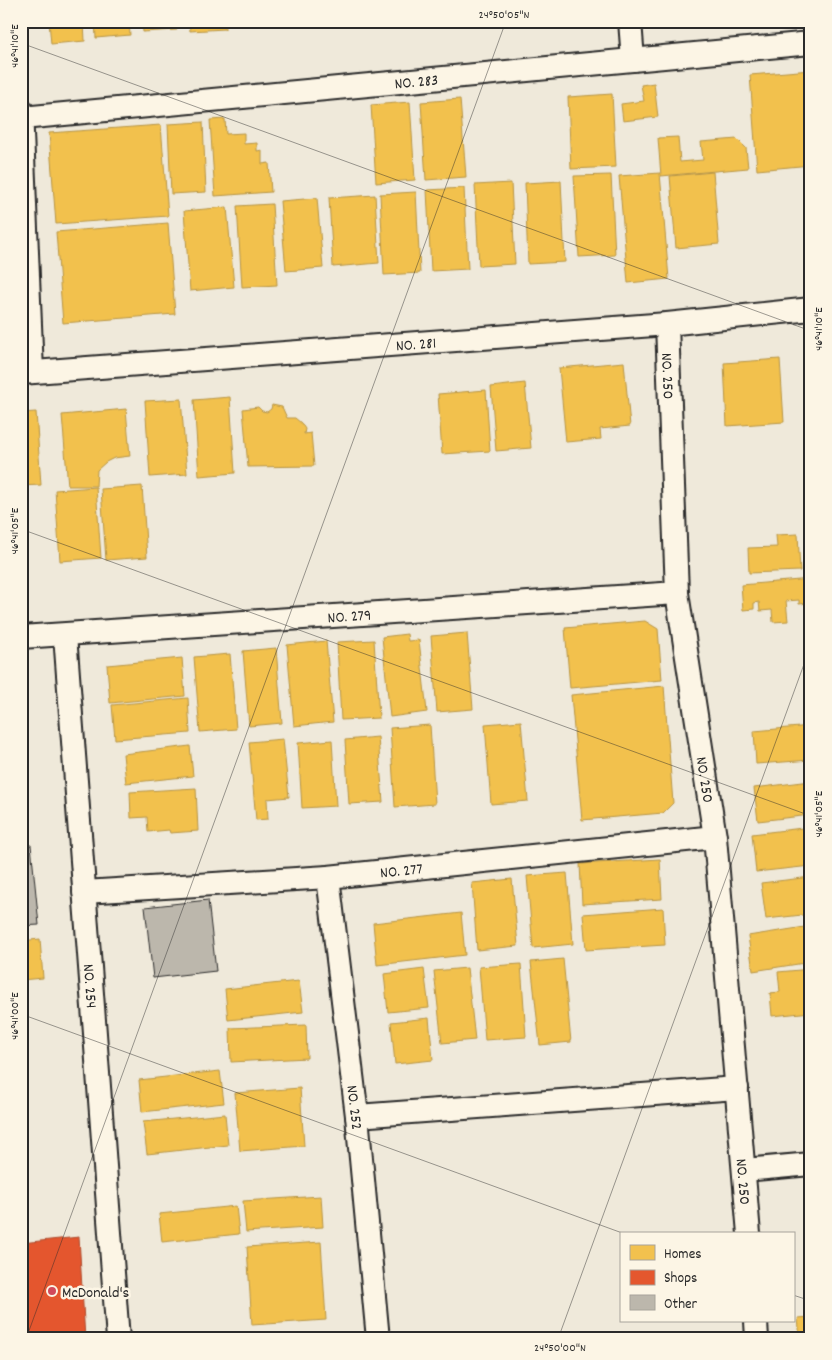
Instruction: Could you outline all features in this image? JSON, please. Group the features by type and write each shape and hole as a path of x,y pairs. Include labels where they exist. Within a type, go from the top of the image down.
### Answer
{"street":[{"path":"630,21 633,60"},
{"name":"NO. 283","path":"22,118 811,43"},
{"path":"21,110 26,373"},
{"name":"NO. 281","path":"26,373 667,324 811,309"},
{"name":"NO. 250","path":"667,324 677,593 716,837 749,1232"},
{"name":"NO. 279","path":"21,637 677,593"},
{"name":"NO. 254","path":"65,635 118,1339"},
{"name":"NO. 277","path":"84,892 328,877 716,837"},
{"name":"NO. 252","path":"328,877 357,1116 378,1339"},
{"path":"357,1116 737,1088"},
{"path":"744,1170 811,1164"},
{"path":"756,1322 757,1339"}],"building: Homes":[{"path":"49,21 84,21 85,41 51,44"},
{"path":"95,21 129,21 130,35 96,38"},
{"path":"142,21 176,21 177,30 143,32"},
{"path":"189,21 225,21 225,29 190,31"},
{"path":"330,21 358,21 330,24"},
{"path":"553,21 600,21 553,26"},
{"path":"811,70 811,165 757,170 750,75"},
{"path":"654,83 658,117 623,121 621,104 644,101 641,85"},
{"path":"612,94 616,167 571,169 568,97"},
{"path":"460,99 466,177 426,180 421,102"},
{"path":"410,102 415,180 376,183 371,105"},
{"path":"225,119 226,134 244,133 244,144 257,143 257,151 262,150 262,164 269,163 271,192 215,196 210,120"},
{"path":"203,122 206,192 171,194 168,124"},
{"path":"161,125 168,216 56,224 49,133"},
{"path":"678,137 680,162 703,160 701,142 737,139 746,148 748,168 661,176 658,138"},
{"path":"713,172 719,244 676,248 670,176"},
{"path":"660,173 669,279 628,283 619,176"},
{"path":"611,175 615,255 579,257 574,176"},
{"path":"561,181 565,262 528,264 525,183"},
{"path":"511,183 515,264 479,266 475,185"},
{"path":"464,188 468,269 431,271 427,190"},
{"path":"416,192 420,273 384,275 380,194"},
{"path":"375,195 379,263 333,267 329,198"},
{"path":"317,198 323,268 286,271 280,201"},
{"path":"272,204 277,285 242,287 237,206"},
{"path":"227,207 234,287 190,291 184,211"},
{"path":"168,223 175,314 63,323 56,232"},
{"path":"811,352 811,416 806,353"},
{"path":"780,359 784,422 727,426 724,363"},
{"path":"624,362 630,426 600,429 601,439 566,442 559,368"},
{"path":"525,383 531,448 496,451 491,387"},
{"path":"486,390 490,451 442,454 438,394"},
{"path":"230,397 235,473 199,476 194,400"},
{"path":"181,399 187,474 150,477 145,401"},
{"path":"272,405 282,407 287,418 295,418 301,423 305,429 304,434 311,433 314,466 248,467 243,409 258,407 262,411 267,412 271,409"},
{"path":"126,409 130,456 114,458 106,462 97,470 96,486 68,486 62,415"},
{"path":"36,412 41,485 21,486 21,413"},
{"path":"142,486 147,557 106,560 101,489"},
{"path":"96,487 101,558 60,561 55,490"},
{"path":"798,534 800,571 749,573 748,548 777,547 776,535"},
{"path":"811,579 811,603 799,604 799,600 786,601 788,621 773,622 772,610 760,611 759,602 754,603 754,609 743,610 741,585"},
{"path":"645,621 658,629 662,680 570,688 565,628"},
{"path":"467,633 473,709 437,712 431,636"},
{"path":"407,634 408,641 419,640 427,712 390,717 382,637"},
{"path":"374,640 379,718 341,720 337,642"},
{"path":"326,641 333,722 294,726 287,645"},
{"path":"276,648 282,723 249,726 243,651"},
{"path":"230,654 236,729 200,732 194,657"},
{"path":"182,658 185,696 110,703 107,665"},
{"path":"664,686 673,803 663,813 582,820 571,695"},
{"path":"188,698 190,733 115,739 112,705"},
{"path":"521,721 528,801 491,804 485,724"},
{"path":"430,725 435,804 395,807 390,728"},
{"path":"811,726 811,760 756,764 754,731"},
{"path":"378,737 383,802 349,804 345,740"},
{"path":"283,739 289,797 267,799 268,819 256,820 249,742"},
{"path":"332,740 336,806 302,808 298,743"},
{"path":"190,746 193,776 126,783 123,754"},
{"path":"811,781 811,815 758,821 754,788"},
{"path":"196,788 198,831 170,833 169,830 148,832 147,817 131,818 130,792"},
{"path":"811,827 811,866 756,872 752,834"},
{"path":"660,859 662,899 582,904 580,864"},
{"path":"567,873 573,944 533,948 527,876"},
{"path":"811,877 811,914 766,919 761,883"},
{"path":"512,879 518,946 477,950 472,883"},
{"path":"663,908 665,945 586,950 583,914"},
{"path":"461,913 465,955 377,965 373,923"},
{"path":"811,926 811,962 753,971 748,936"},
{"path":"40,939 43,978 21,980 21,941"},
{"path":"563,959 571,1042 540,1045 531,962"},
{"path":"521,964 526,1037 485,1040 479,967"},
{"path":"467,968 475,1040 442,1043 434,971"},
{"path":"424,969 429,1008 388,1012 384,974"},
{"path":"811,969 811,1012 772,1016 770,993 780,992 778,972"},
{"path":"299,981 303,1012 228,1020 225,989"},
{"path":"429,1018 433,1060 395,1064 391,1022"},
{"path":"306,1025 307,1058 231,1062 230,1028"},
{"path":"220,1071 224,1103 142,1112 139,1080"},
{"path":"300,1088 304,1146 240,1151 235,1093"},
{"path":"225,1114 228,1145 147,1154 143,1122"},
{"path":"321,1196 323,1227 246,1232 243,1201"},
{"path":"236,1206 239,1234 162,1242 159,1214"},
{"path":"321,1242 326,1320 252,1325 247,1247"},
{"path":"811,1317 811,1339 800,1339 798,1318"}],"building: Shops":[{"name":"McDonald's","path":"79,1237 85,1339 21,1339 21,1243"}],"building: Other":[{"path":"31,845 39,925 21,926 21,846"},
{"path":"208,900 216,971 153,978 145,907"}],"place":[{"name":"McDonald's","path":"52,1291"}]}
